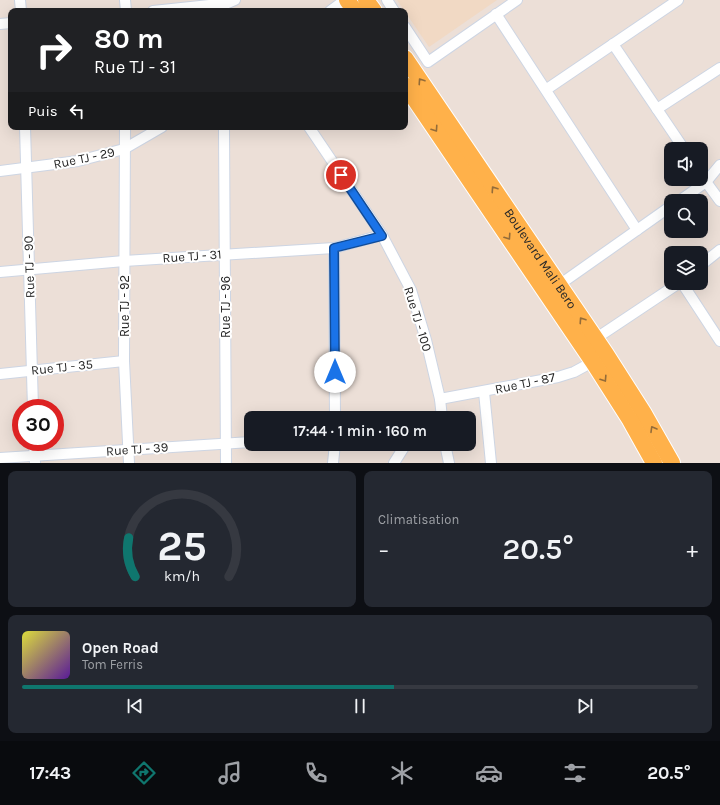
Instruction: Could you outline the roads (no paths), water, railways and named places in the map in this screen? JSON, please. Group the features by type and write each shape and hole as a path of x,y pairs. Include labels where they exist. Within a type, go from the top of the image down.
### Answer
{"main road":[{"path":"346,0 353,8"},
{"name":"Boulevard Mali Bero","path":"408,62 595,339 599,358 630,420 654,463"},
{"name":"Boulevard Mali Bero","path":"408,89 599,358 643,412 672,463"}],"street":[{"path":"334,8 346,0"},
{"path":"408,32 428,62 517,0"},
{"path":"547,89 678,0"},
{"path":"192,8 232,5"},
{"path":"496,14 547,89 637,230"},
{"path":"613,44 679,142"},
{"path":"657,109 720,68"},
{"name":"Rue TJ - 90","path":"25,130 33,399"},
{"name":"Rue TJ - 92","path":"125,130 124,361 129,463"},
{"name":"Rue TJ - 29","path":"0,172 78,161 124,149 157,130"},
{"name":"Rue TJ - 96","path":"224,130 226,463"},
{"name":"Rue TJ - 100","path":"311,130 382,236 411,290 416,302 440,399 441,411"},
{"path":"708,174 720,165"},
{"path":"708,185 720,202"},
{"path":"686,194 695,186"},
{"path":"559,285 664,211"},
{"name":"Rue TJ - 31","path":"0,272 124,261 334,248 382,236"},
{"path":"334,248 335,411"},
{"path":"708,259 720,250"},
{"path":"595,339 668,290"},
{"path":"687,290 720,341"},
{"name":"Rue TJ - 87","path":"440,399 558,377 574,372 599,358"},
{"name":"Rue TJ - 35","path":"0,374 124,361"},
{"path":"484,392 491,463"},
{"name":"Rue TJ - 39","path":"0,458 35,459 128,450 244,443"},
{"path":"333,463 334,451"},
{"path":"394,463 402,451"},
{"path":"446,451 449,463"}]}
